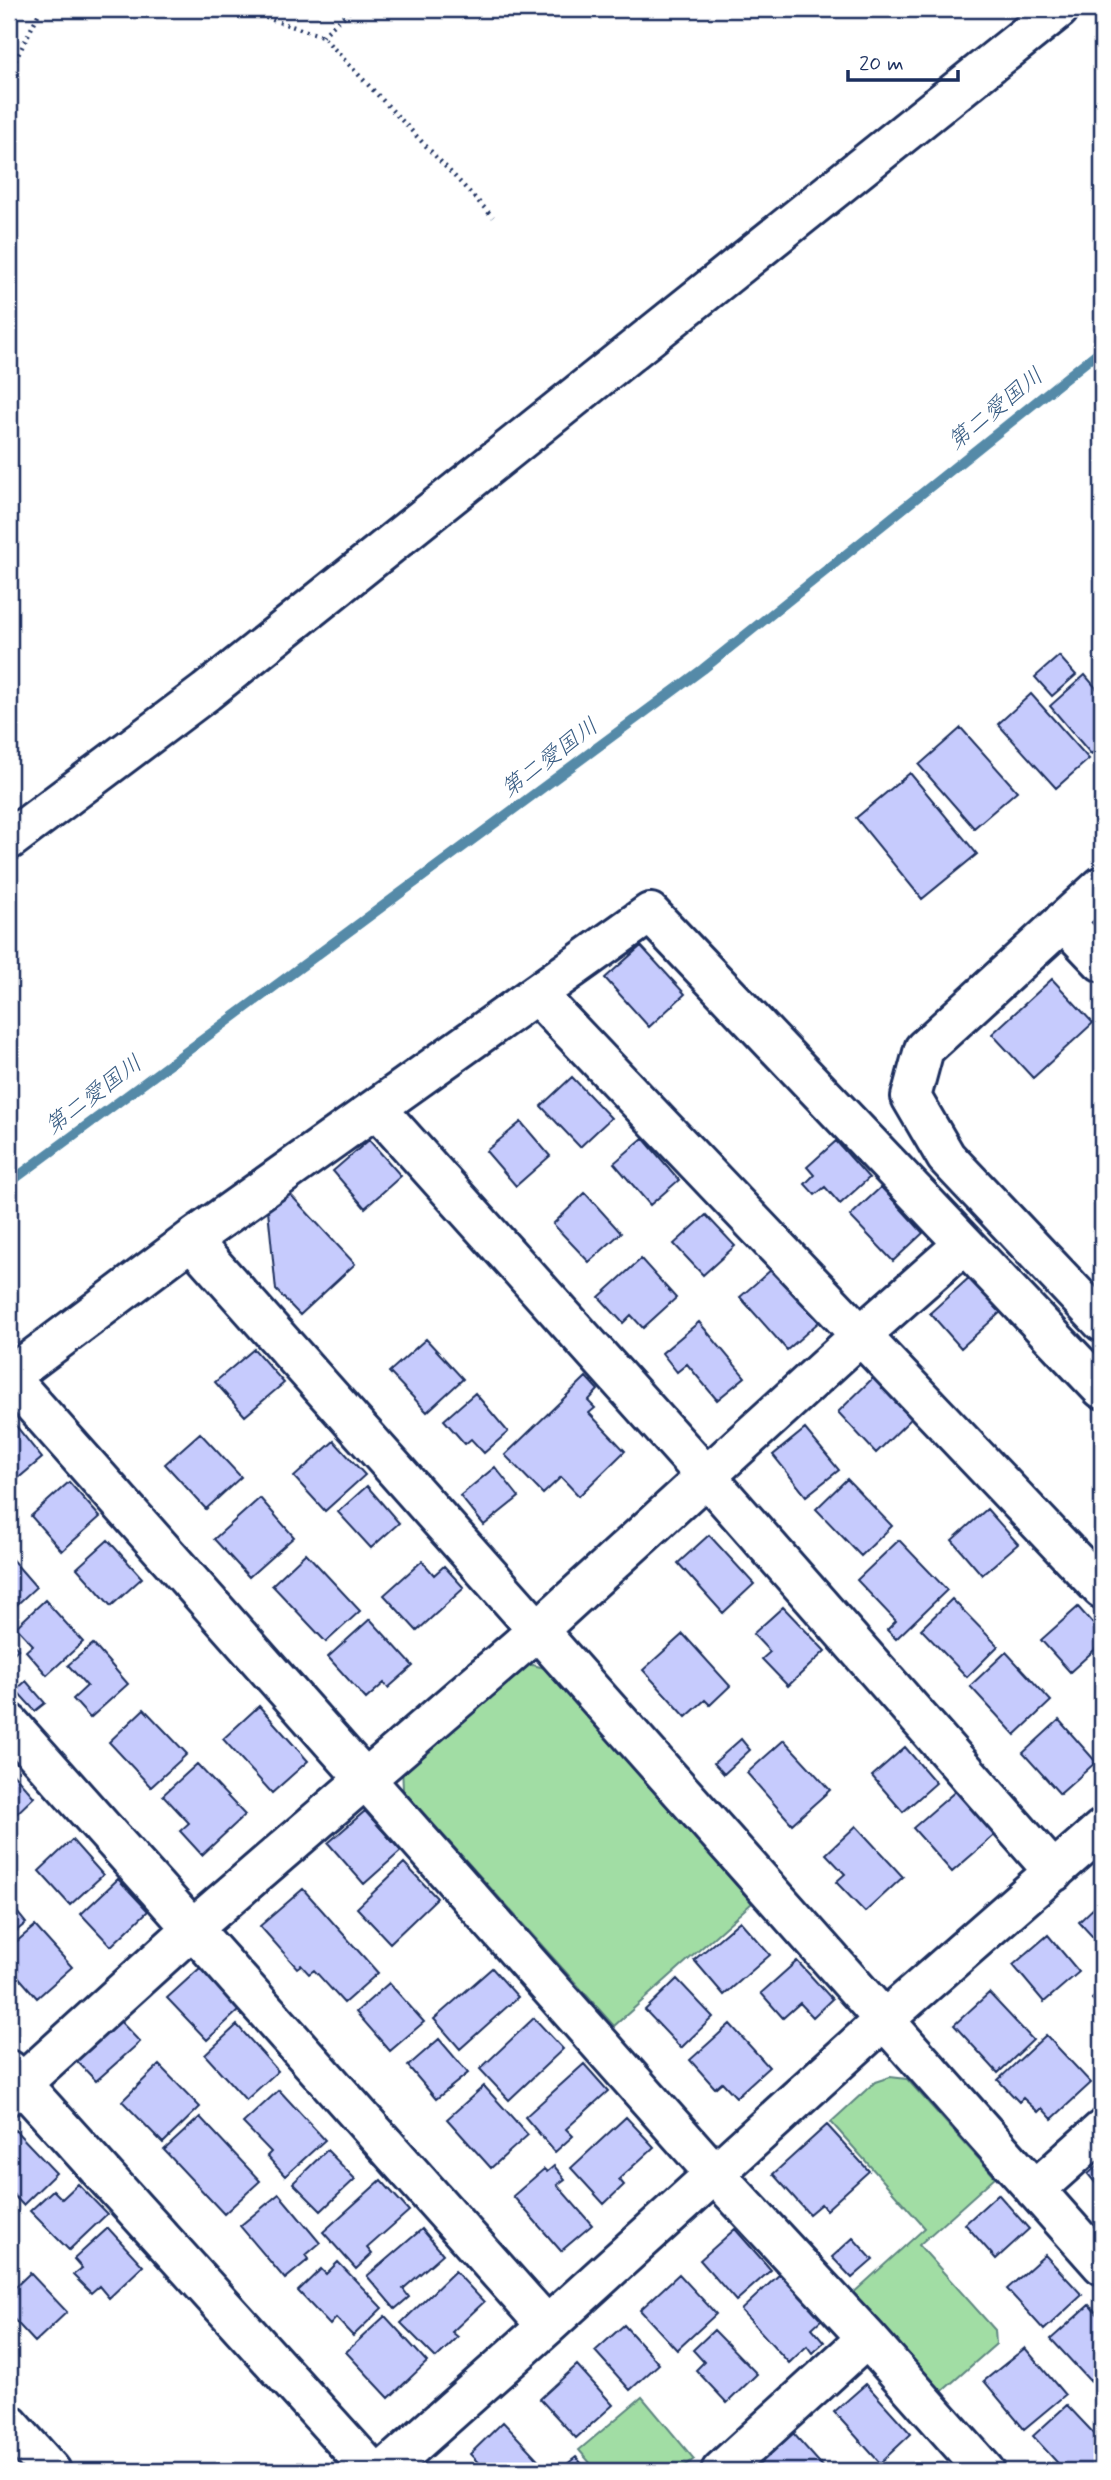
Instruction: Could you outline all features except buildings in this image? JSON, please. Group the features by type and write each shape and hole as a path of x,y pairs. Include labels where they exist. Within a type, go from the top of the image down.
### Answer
{"street":[{"path":"9,840 206,692 1059,9"},
{"path":"1102,886 924,1049 911,1097 946,1157 1102,1322"},
{"path":"985,2471 867,2338 715,2174 9,1377 191,1240 650,913 1102,1390"},
{"path":"1063,921 1102,962"},
{"path":"536,994 1102,1589"},
{"path":"377,1109 706,1476 1054,1872"},
{"path":"191,1240 1102,2265"},
{"path":"372,2471 13,2083 538,1630 964,1244"},
{"path":"9,1723 547,2326"},
{"path":"384,2471 884,2020 1102,1829"},
{"path":"1035,2190 1102,2130"},
{"path":"721,2471 867,2338"},
{"path":"9,2424 51,2471"}],"path":[{"path":"9,73 40,9"},
{"path":"239,9 322,36 493,217"},
{"path":"322,36 352,9"},
{"path":"846,9 852,12 859,9"}],"green space":[{"path":"523,1663 545,1668 752,1903 614,2026 403,1790 402,1766"},
{"path":"890,2077 907,2079 995,2177 919,2245 995,2330 996,2344 939,2394 851,2295 925,2228 831,2122 875,2082"},
{"path":"642,2397 694,2459 679,2471 597,2471 579,2450"}],"waterway":[{"name":"第二愛国川","path":"9,1183 703,669 1102,349"}]}
